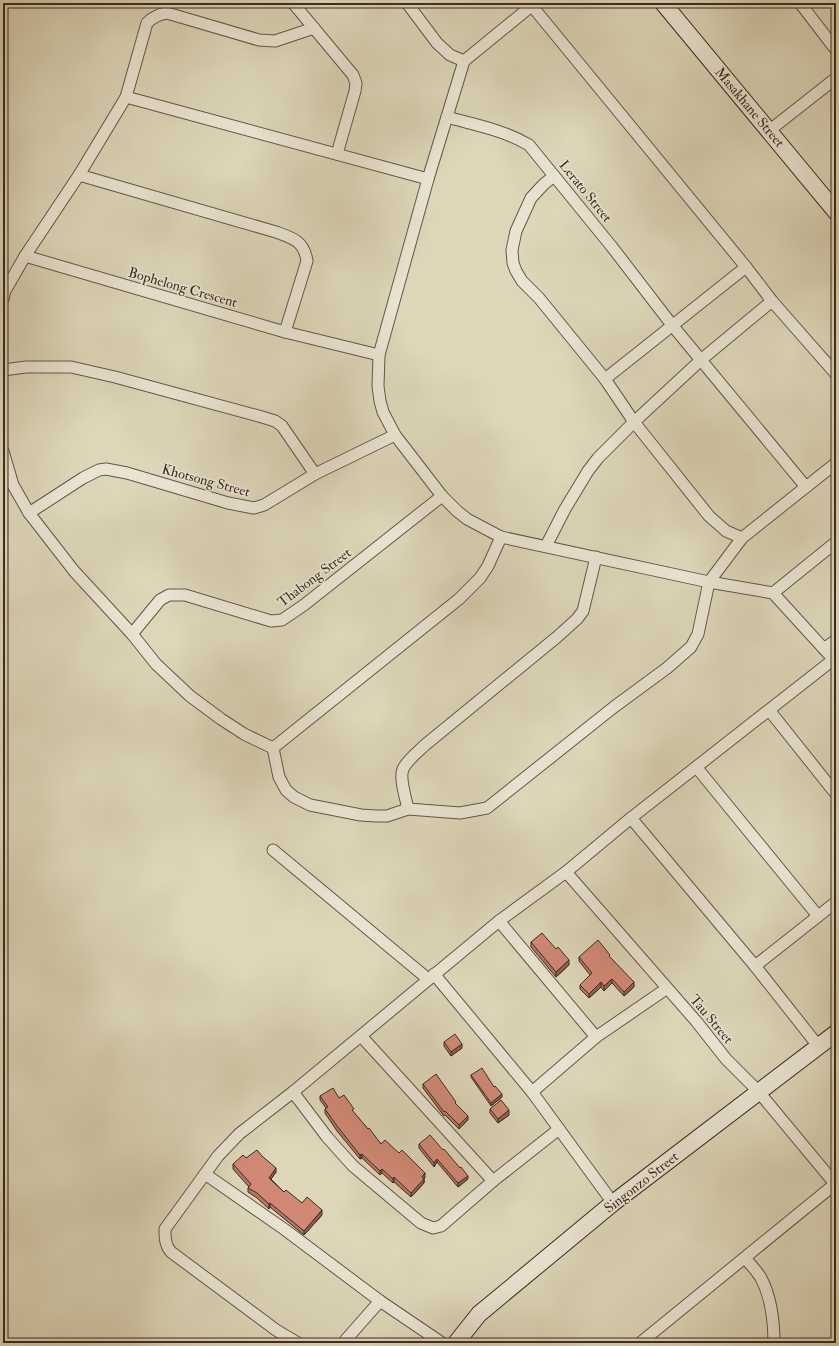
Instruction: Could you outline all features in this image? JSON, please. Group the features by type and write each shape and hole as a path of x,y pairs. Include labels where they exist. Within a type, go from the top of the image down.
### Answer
{"street":[{"path":"293,3 353,75 356,83 337,154"},
{"path":"407,3 437,43 450,55 464,61"},
{"name":"Masakhane Street","path":"663,3 770,130 836,212"},
{"path":"800,3 836,50"},
{"path":"298,1343 276,1330 171,1252 167,1247 165,1240 165,1229 218,1156 231,1142 499,921 566,872 631,818 697,768 769,710 835,661 773,593 709,582 501,537 467,518 442,496 395,435 383,412 380,401 378,386 379,355 428,179 464,61 533,4 772,301 836,374"},
{"path":"3,299 5,291 25,256 79,175 126,97 147,23 150,20 166,13 258,40 275,41 314,28"},
{"path":"770,130 836,78"},
{"path":"126,97 428,179"},
{"name":"Lerato Street","path":"447,117 500,131 529,145 612,247 672,325 702,359 806,487"},
{"path":"79,175 276,232 293,238 300,243 305,251 307,261 285,332"},
{"path":"554,176 537,190 526,208 516,230 512,250 513,263 522,281 538,298 605,379 634,422 709,516 726,531 742,538"},
{"name":"Bophelong Crescent","path":"25,256 285,332 379,355"},
{"path":"605,379 746,267"},
{"path":"546,546 565,509 588,471 598,458 634,422 702,359 772,301"},
{"path":"3,370 26,367 71,367 115,376 262,416 275,421 282,426 315,474"},
{"name":"Khotsong Street","path":"29,513 83,478 99,470 106,469 127,473 228,503 254,508 264,505 315,474 395,435"},
{"path":"3,451 13,485 29,513 74,571 132,634 156,664 190,696 221,719 244,734 273,748"},
{"path":"273,748 277,771 284,787 294,797 310,805 361,815 376,816 386,816 408,809 460,813 487,808 692,647 698,634 709,582 742,538 836,463"},
{"name":"Thabong Street","path":"132,634 160,600 169,595 184,595 271,621 282,620 304,605 442,496"},
{"path":"273,748 463,595 480,578 488,566 501,537"},
{"path":"773,593 836,542"},
{"path":"408,809 402,779 403,769 425,746 577,619 584,606 596,557"},
{"path":"824,649 836,640"},
{"path":"769,710 836,794"},
{"path":"697,768 818,916"},
{"path":"631,818 755,966 819,1047"},
{"path":"273,850 431,976 532,1092 614,1203"},
{"name":"Tau Street","path":"566,872 666,989 696,1021 726,1059 758,1091 836,1184"},
{"path":"755,966 836,902"},
{"path":"499,921 596,1038"},
{"path":"532,1092 596,1038 666,989"},
{"name":"Singonzo Street","path":"456,1343 480,1314 614,1203 758,1091 836,1033"},
{"path":"361,1036 493,1180"},
{"path":"293,1092 342,1155 410,1215 427,1227 433,1228 441,1226 493,1180 559,1129"},
{"path":"205,1174 284,1229 380,1301 442,1343"},
{"path":"640,1343 836,1184"},
{"path":"745,1258 760,1277 767,1295 774,1331 774,1343"},
{"path":"343,1343 380,1301"}],"building":[{"path":"542,933 556,949 558,947 569,960 556,972 531,942"},
{"path":"598,940 610,955 609,956 634,982 624,992 612,979 604,986 601,982 589,994 580,985 592,973 579,957"},
{"path":"455,1034 462,1044 451,1052 444,1042"},
{"path":"482,1068 494,1087 495,1086 502,1094 491,1103 471,1075"},
{"path":"436,1074 456,1102 455,1103 468,1116 459,1125 445,1111 444,1112 423,1084"},
{"path":"333,1088 339,1098 344,1095 354,1109 352,1110 368,1129 369,1128 381,1144 385,1140 399,1153 402,1150 425,1173 422,1177 424,1179 411,1193 394,1177 393,1179 382,1169 380,1171 362,1154 360,1155 337,1126 325,1109 328,1107 320,1096"},
{"path":"501,1100 509,1110 498,1119 490,1109"},
{"path":"430,1135 468,1176 458,1183 437,1159 434,1163 419,1144"},
{"path":"257,1150 276,1168 269,1178 284,1192 286,1190 302,1203 307,1197 322,1210 304,1231 257,1193 248,1188 251,1184 233,1164 243,1155 246,1158"}]}
